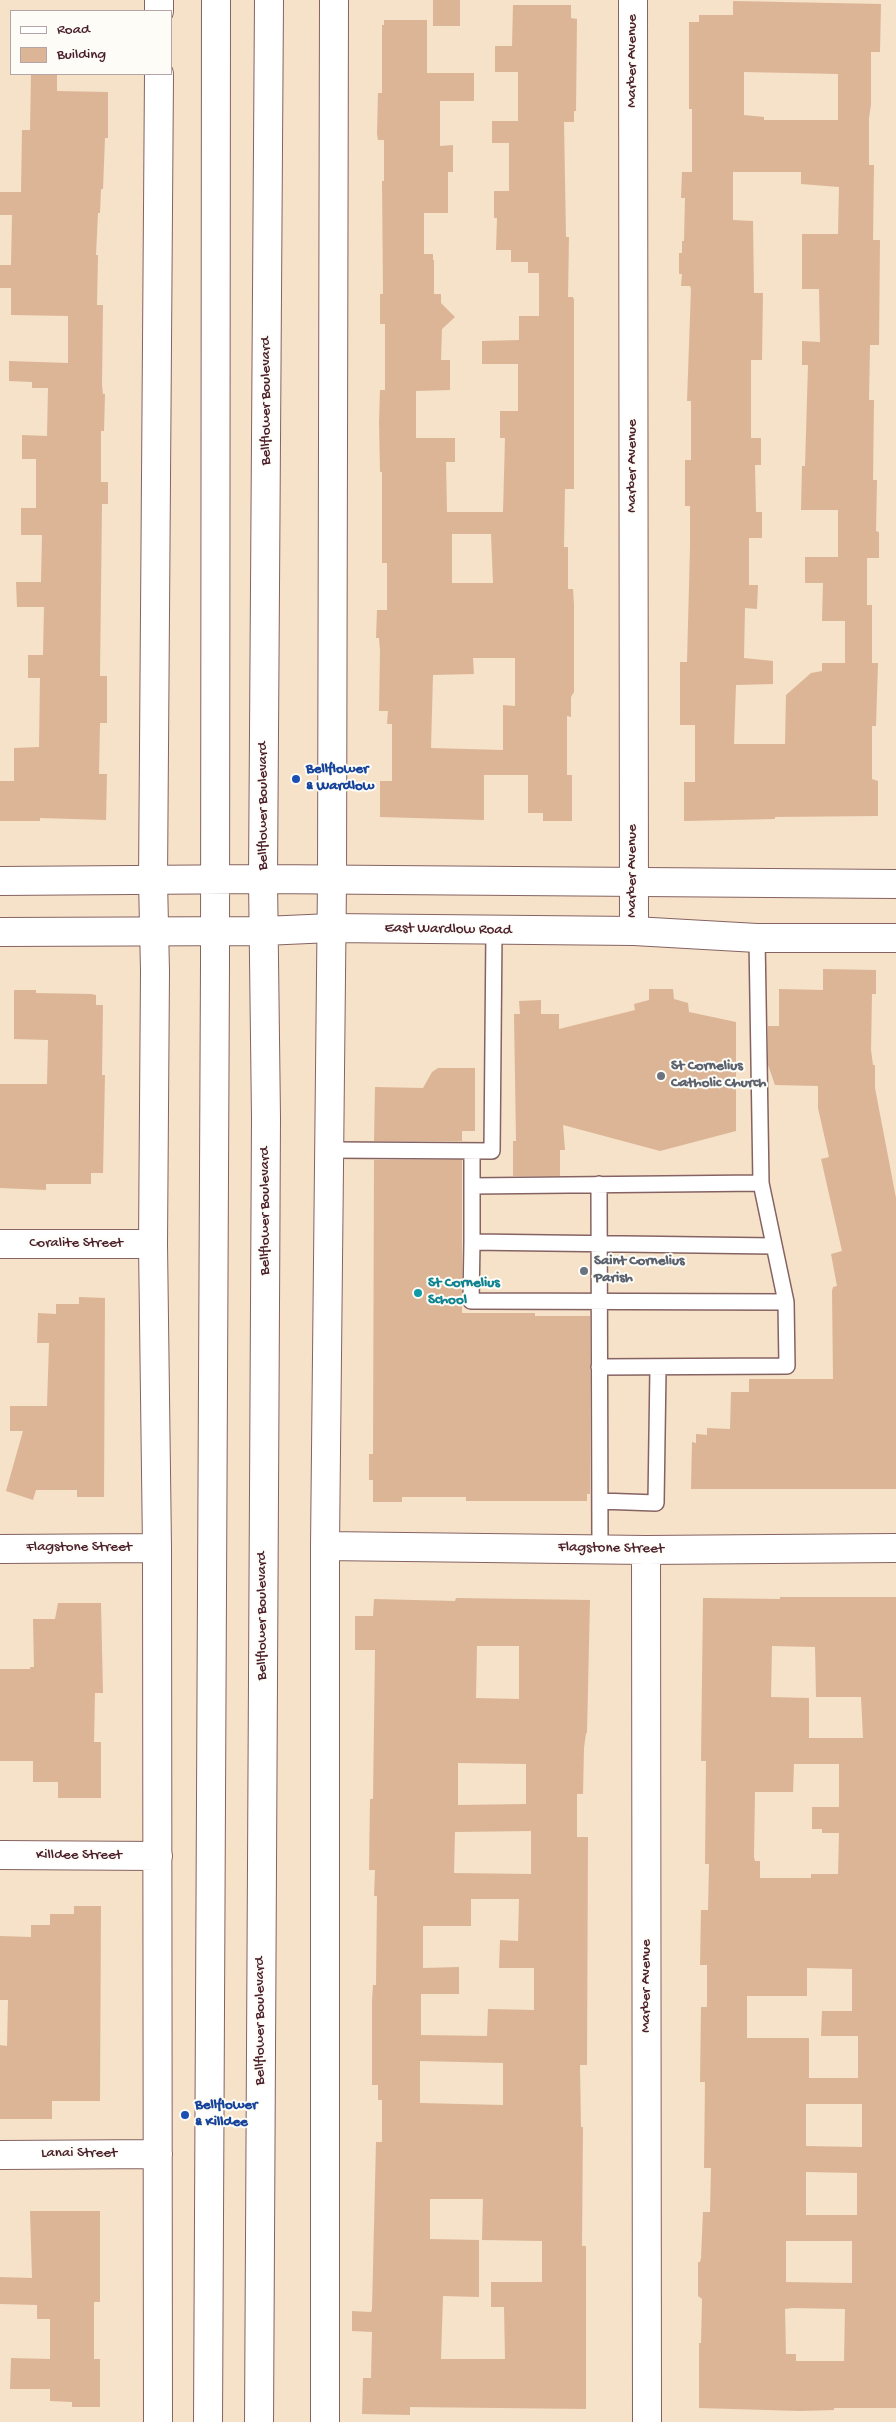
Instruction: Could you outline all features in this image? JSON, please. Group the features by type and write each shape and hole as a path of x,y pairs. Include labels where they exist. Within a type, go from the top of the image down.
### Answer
{"street":[{"path":"208,2422 215,932 216,0"},
{"name":"Bellflower Boulevard","path":"258,2422 266,1128 263,880 269,0"},
{"path":"325,2422 325,1546 332,881 334,0"},
{"name":"Marber Avenue","path":"633,0 634,931"},
{"path":"158,2422 158,1856 157,1548 153,1244 153,880 159,75"},
{"path":"0,882 263,880 896,884"},
{"name":"East Wardlow Road","path":"0,932 215,932 331,928 634,931 757,938 896,938"},
{"name":"Coralite Street","path":"0,1244 153,1244"},
{"name":"Flagstone Street","path":"325,1546 646,1550 896,1548"},
{"name":"Flagstone Street","path":"0,1549 157,1548"},
{"name":"Marber Avenue","path":"646,1550 647,2422"},
{"name":"Killdee Street","path":"0,1855 158,1856"},
{"name":"Lanai Street","path":"0,2154 158,2154"}],"lane":[{"path":"329,1150 492,1151 494,931"},
{"path":"599,1367 786,1366 786,1302 761,1183 757,938"},
{"path":"472,1151 471,1301 786,1302"},
{"path":"472,1186 761,1183"},
{"path":"599,1184 600,1549"},
{"path":"472,1242 774,1246"},
{"path":"600,1501 656,1503 658,1368"}],"building":[{"path":"433,0 460,0 460,26 433,26"},
{"path":"733,1 881,4 880,52 871,52 871,104 869,118 869,165 874,165 873,240 880,240 879,345 870,345 869,400 874,400 873,480 877,480 876,531 879,532 879,558 867,558 867,605 872,605 872,663 878,663 876,726 872,726 872,779 878,781 878,816 775,817 775,819 684,821 684,782 695,782 695,725 680,725 680,662 687,662 690,547 690,506 685,506 685,460 691,460 691,401 687,401 691,289 690,286 681,286 682,274 679,274 679,253 682,253 682,241 684,241 685,198 681,198 682,172 692,172 692,109 689,109 689,22 699,22 699,15 733,15","holes":["744,72 838,74 838,120 764,120 764,117 744,115","733,172 801,172 801,184 839,187 838,234 802,234 802,289 819,289 820,342 802,341 802,365 808,365 805,466 802,466 801,510 838,510 838,557 805,557 805,583 823,583 822,621 845,621 845,663 822,663 822,671 811,673 786,695 785,744 734,744 736,685 773,684 773,661 744,658 745,608 757,609 758,585 749,585 749,538 762,538 762,512 756,512 755,465 761,465 761,438 751,438 751,360 762,360 763,293 754,293 753,221 733,220"]},
{"path":"513,5 571,5 571,18 577,19 576,111 574,111 574,122 564,122 566,237 569,237 568,297 573,297 574,300 574,489 565,489 564,547 568,547 568,589 573,589 574,605 574,692 571,697 571,717 567,716 567,775 572,775 572,821 543,821 543,813 528,813 528,775 484,775 484,820 380,817 380,781 392,781 392,724 387,724 388,711 379,711 380,651 379,638 376,638 377,610 387,610 387,563 382,563 382,472 380,472 379,422 380,390 385,390 385,324 380,324 380,294 383,294 382,181 384,181 384,140 378,140 377,134 378,93 382,93 382,25 384,25 384,20 427,20 427,73 474,73 474,101 440,101 440,146 453,145 453,172 448,172 448,213 424,213 424,254 433,254 434,294 441,294 441,303 455,317 442,329 441,360 450,360 450,390 416,391 416,438 455,438 455,462 446,462 447,512 503,512 505,438 500,438 500,411 518,411 518,364 482,364 482,341 519,340 519,316 539,316 539,273 528,273 528,262 511,262 511,250 496,250 497,218 494,218 494,191 509,191 509,143 492,143 492,121 518,121 518,72 495,72 495,46 512,46","holes":["452,534 491,534 493,583 452,583","473,658 515,658 515,706 503,705 503,750 431,748 433,675 474,674"]},
{"path":"31,75 57,75 57,91 108,92 108,138 105,138 103,189 101,189 100,213 98,213 96,255 98,255 97,305 103,305 102,385 103,394 105,394 104,431 101,431 101,482 108,482 108,504 102,504 100,676 107,676 107,723 100,723 99,774 107,774 106,820 40,818 40,821 0,821 0,781 14,781 14,748 39,747 40,678 28,678 28,655 43,655 44,607 17,607 16,582 41,582 42,535 21,535 21,508 36,508 36,459 22,459 22,435 47,436 48,388 32,388 32,382 9,381 9,361 68,363 68,316 11,315 11,288 0,288 0,265 11,265 12,215 0,215 0,192 21,192 22,130 30,130"},
{"path":"823,969 876,970 876,994 872,994 871,1050 873,1065 875,1065 875,1088 896,1198 896,1489 691,1489 692,1442 696,1443 696,1434 707,1435 707,1428 730,1429 731,1392 749,1392 749,1379 833,1379 832,1291 833,1287 837,1286 831,1254 842,1251 821,1159 829,1157 818,1108 818,1086 775,1085 768,1065 768,1026 779,1026 779,989 823,990"},
{"name":"St Cornelius Catholic Church","path":"649,989 673,989 674,999 688,1003 689,1012 736,1022 736,1131 660,1151 563,1125 565,1150 560,1150 560,1176 513,1176 513,1141 516,1141 514,1014 520,1014 519,1001 541,1000 541,1014 559,1014 559,1029 635,1010 634,1004 649,1000"},
{"path":"14,990 36,990 36,993 91,994 96,995 96,1005 103,1005 102,1075 105,1075 103,1173 91,1173 91,1184 46,1184 46,1190 0,1188 0,1084 47,1084 48,1040 14,1039"},
{"path":"438,1068 475,1068 475,1131 462,1131 462,1141 374,1141 375,1087 423,1088 432,1072"},
{"name":"St Cornelius School","path":"374,1160 462,1160 462,1313 535,1313 535,1316 590,1316 590,1494 587,1494 587,1501 466,1501 466,1497 402,1497 402,1502 373,1502 373,1480 369,1480 369,1454 373,1454"},
{"path":"79,1297 105,1298 104,1497 77,1497 77,1490 36,1490 33,1500 6,1491 23,1431 10,1431 10,1406 47,1406 49,1343 37,1343 38,1313 56,1314 56,1304 79,1304"},
{"path":"780,1597 896,1597 896,2408 834,2408 834,2410 800,2411 699,2408 699,2343 701,2343 702,2299 698,2296 698,2262 700,2262 701,2258 703,2212 710,2212 711,2168 704,2168 705,2082 700,2082 701,2007 707,2007 707,1965 700,1965 701,1910 708,1910 709,1864 705,1864 706,1761 701,1761 703,1598 780,1599","holes":["772,1646 815,1647 816,1697 861,1697 863,1738 809,1738 809,1698 771,1697","794,1764 839,1764 839,1807 812,1807 812,1829 822,1829 822,1833 839,1833 838,1874 811,1874 811,1878 760,1878 760,1861 755,1861 754,1857 755,1792 793,1792","807,1968 852,1969 852,2011 822,2011 821,2036 858,2036 858,2078 809,2078 809,2038 747,2038 747,1996 807,1996","806,2104 862,2104 862,2147 806,2146","806,2172 857,2173 857,2215 806,2215","786,2241 852,2241 852,2283 786,2282","785,2309 845,2309 844,2361 796,2361 796,2354 786,2354"]},
{"path":"456,1598 590,1600 587,1733 584,1748 583,1794 577,1794 577,1837 588,1837 587,2065 580,2065 581,2127 583,2127 582,2246 586,2246 586,2409 410,2407 410,2415 362,2414 363,2378 371,2378 372,2332 352,2331 352,2311 371,2312 372,2309 376,2142 382,2142 382,2100 378,2100 378,2085 372,2085 372,2001 373,1985 376,1985 377,1896 374,1896 375,1870 369,1870 370,1799 373,1799 375,1650 355,1650 355,1616 373,1616 374,1599 455,1601","holes":["477,1646 519,1646 519,1699 476,1698","458,1763 526,1764 526,1804 458,1805","531,1831 531,1874 454,1873 455,1832","471,1899 519,1899 518,1941 500,1940 499,1968 534,1968 534,2010 488,2009 487,2036 421,2035 421,1994 459,1994 459,1967 423,1968 423,1926 471,1926","420,2061 503,2063 503,2105 420,2103","430,2199 483,2199 482,2240 542,2241 542,2282 491,2282 491,2307 504,2307 505,2359 441,2359 443,2296 479,2297 479,2240 430,2239"]},
{"path":"58,1603 101,1603 103,1693 95,1693 94,1742 101,1742 101,1798 58,1798 58,1782 33,1782 33,1761 0,1761 0,1669 30,1669 30,1667 34,1667 33,1619 55,1619"},
{"path":"74,1906 101,1906 100,2101 52,2101 52,2119 0,2119 0,2045 7,2046 8,2000 0,2000 0,1936 31,1937 31,1925 50,1925 50,1914 74,1914"},
{"path":"30,2211 100,2211 100,2302 94,2302 94,2359 100,2359 100,2407 72,2407 72,2402 50,2401 50,2389 10,2389 11,2358 50,2359 50,2319 37,2319 37,2305 0,2304 0,2277 32,2278"}],"place":[{"name":"Bellflower & Wardlow","path":"296,779"},
{"name":"St Cornelius Catholic Church","path":"661,1076"},
{"name":"Saint Cornelius Parish","path":"584,1271"},
{"name":"St Cornelius School","path":"418,1293"},
{"name":"Bellflower & Killdee","path":"185,2115"}]}
